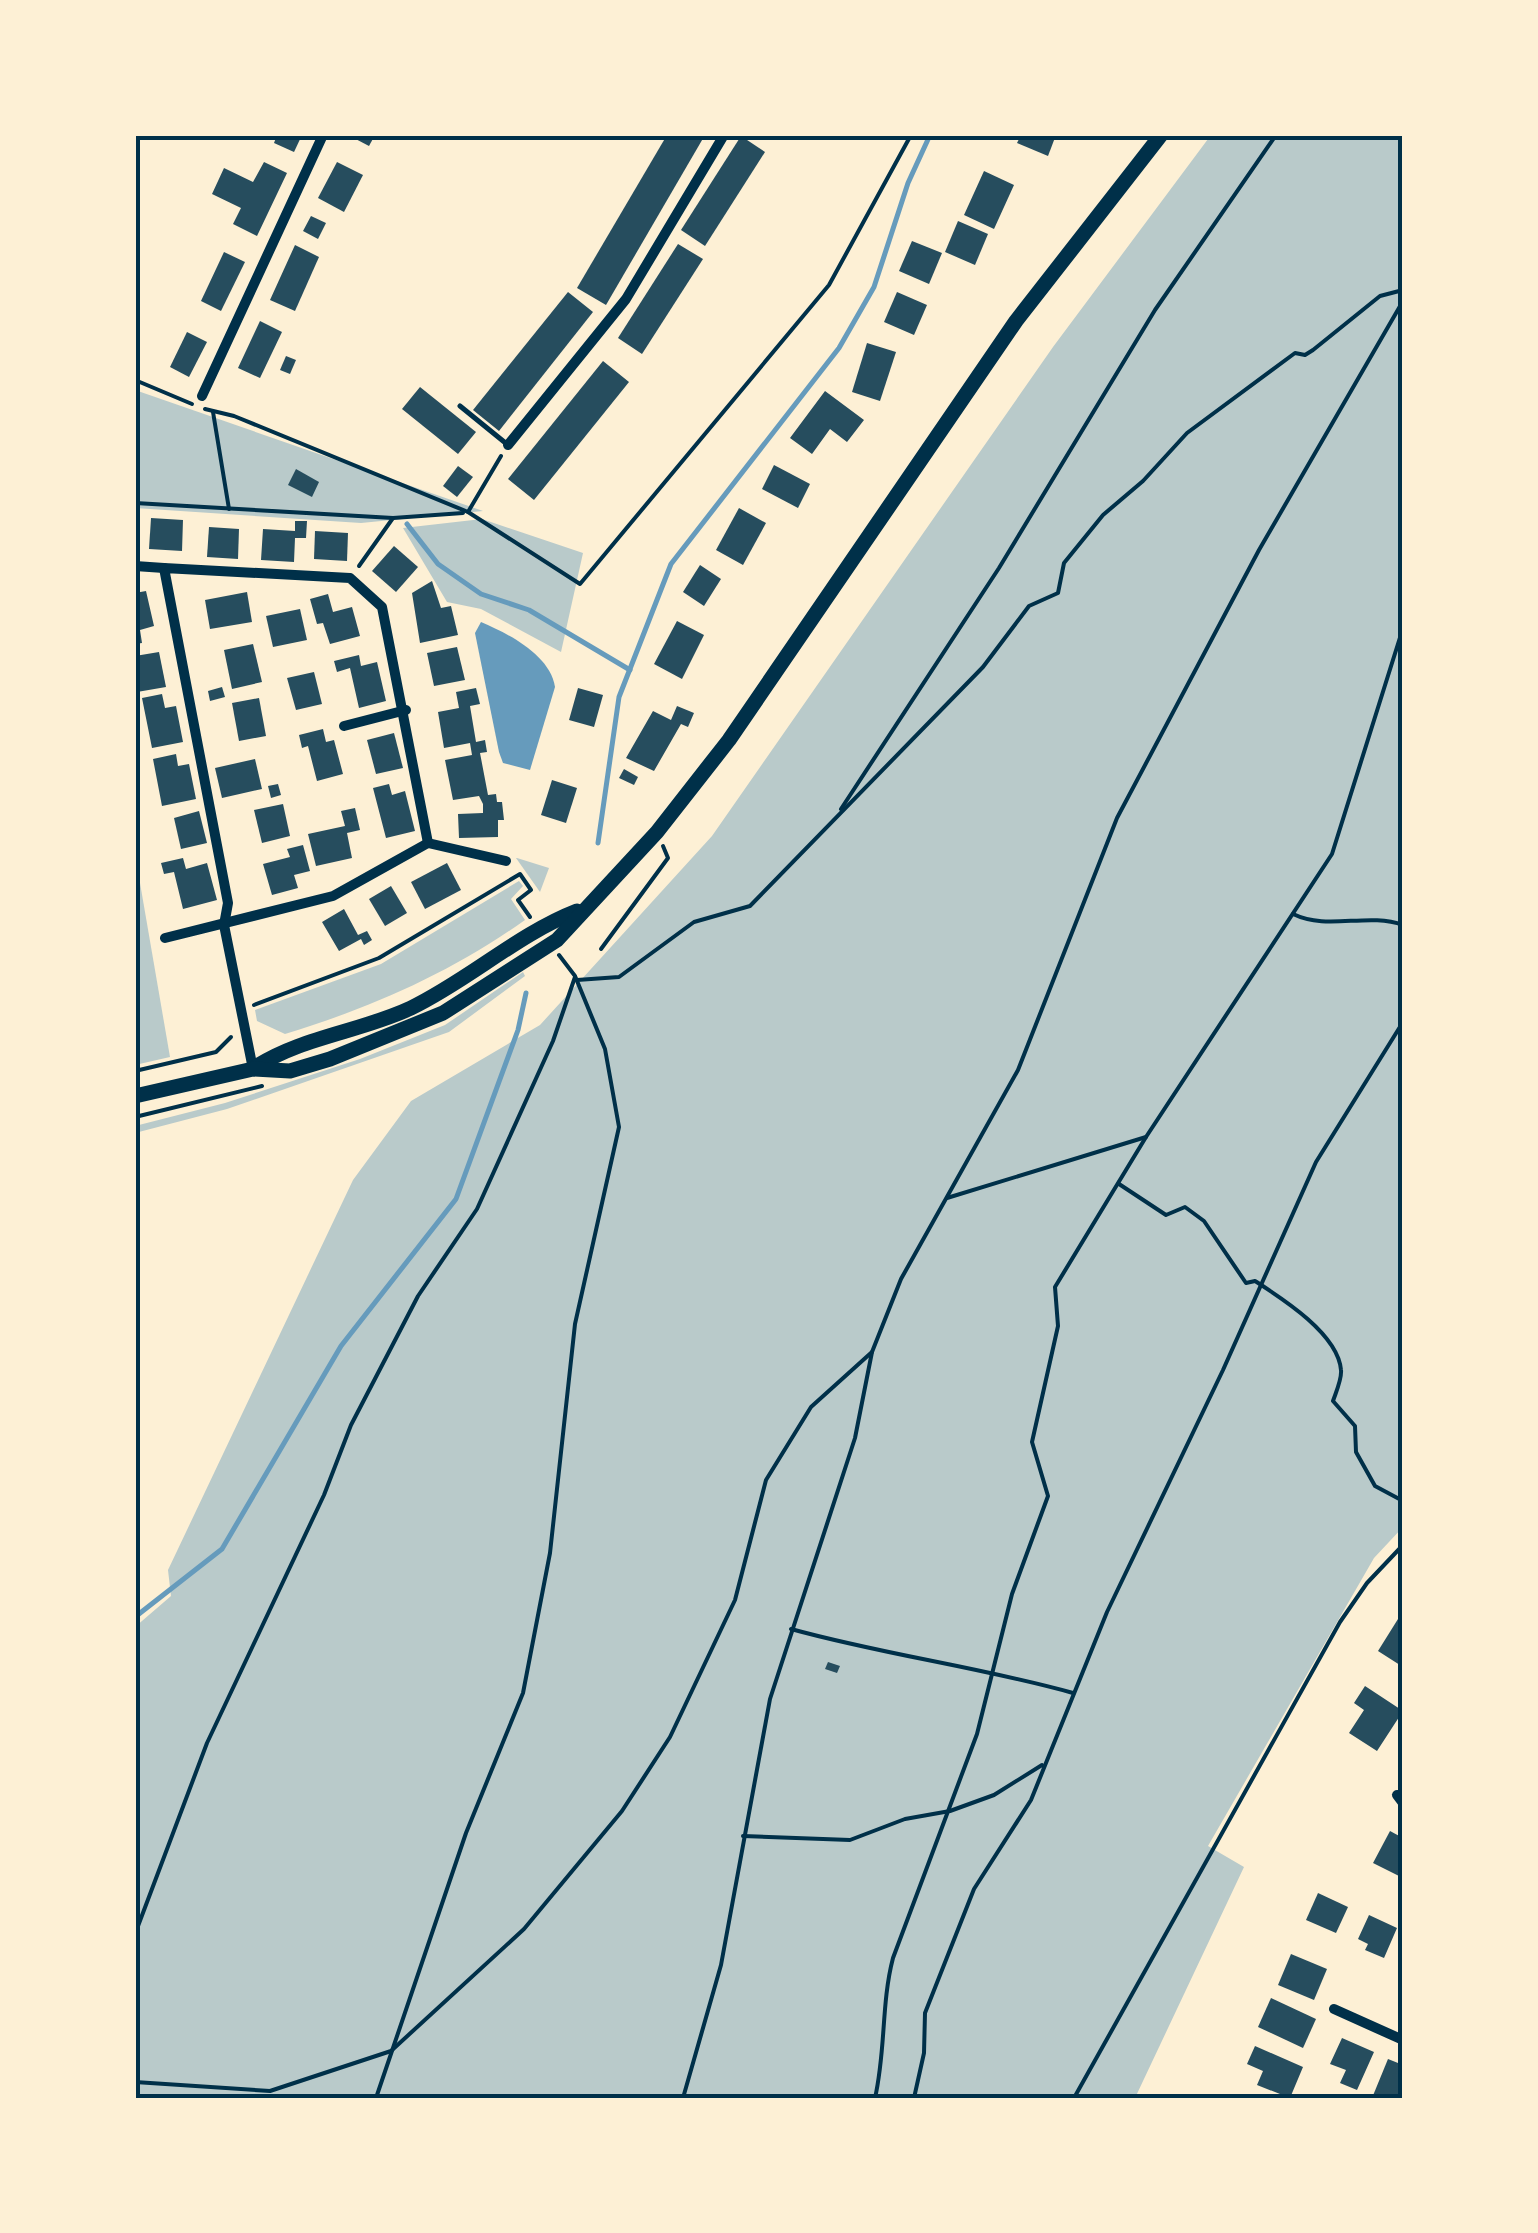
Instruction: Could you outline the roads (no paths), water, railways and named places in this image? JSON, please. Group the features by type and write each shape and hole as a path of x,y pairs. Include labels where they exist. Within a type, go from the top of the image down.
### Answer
{"main road":[{"path":"135,1096 253,1069 283,1049 351,1031 412,1008 547,923 580,910 657,832 729,740 1016,320 1161,135"}],"street":[{"path":"202,396 323,135"},
{"path":"508,445 626,299 724,135"},
{"path":"135,566 350,578 382,607 406,710 428,843"},
{"path":"164,568 228,903 224,925 253,1069"},
{"path":"344,726 406,710"},
{"path":"165,938 333,896 428,843 506,861"},
{"path":"1334,2010 1403,2040"}],"lane":[{"path":"460,406 508,445"}],"water":[{"path":"481,622 527,647 552,676 555,687 530,770 503,763 499,752 475,633"}],"waterway":[{"path":"598,843 619,697 671,564 839,348 874,287 908,183 930,135"},
{"path":"407,524 438,564 481,594 529,610 630,670"},
{"path":"135,1617 222,1549 341,1346 456,1199 518,1030 526,993"}]}
